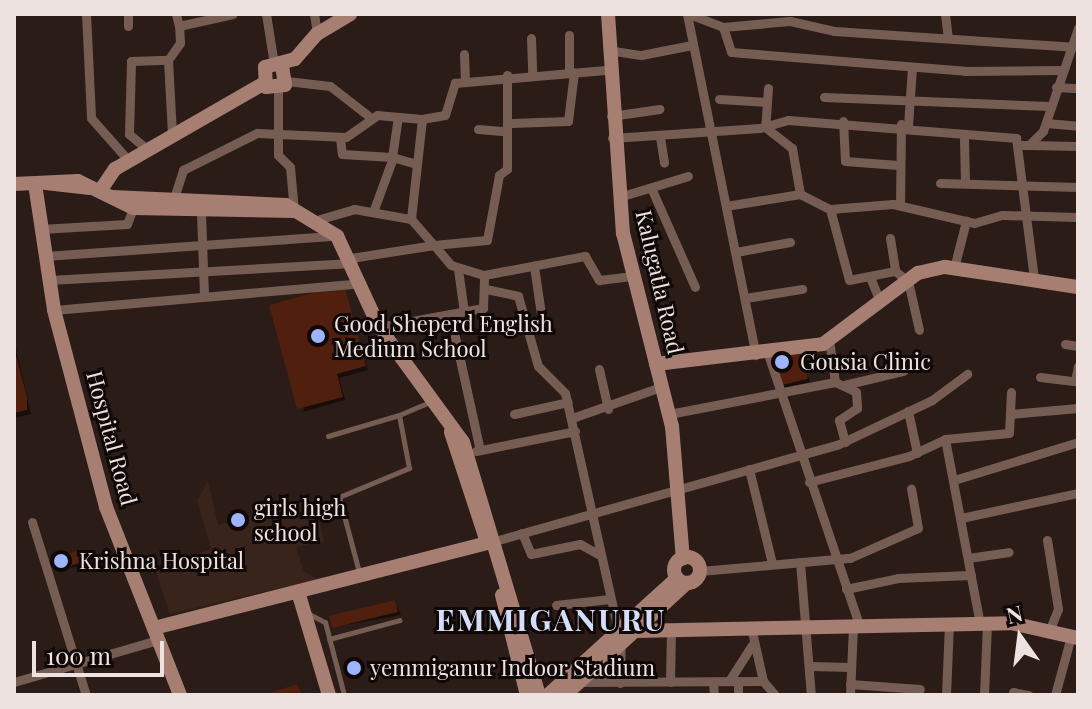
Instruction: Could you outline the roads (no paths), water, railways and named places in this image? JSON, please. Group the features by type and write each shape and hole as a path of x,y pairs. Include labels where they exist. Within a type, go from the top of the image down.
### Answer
{"street":[{"path":"86,14 91,118 129,161"},
{"path":"128,14 128,26"},
{"path":"172,134 168,60 180,43 176,14"},
{"path":"179,26 233,14"},
{"path":"266,14 280,75 278,155 290,167 294,211"},
{"path":"314,14 317,34"},
{"path":"101,192 129,161 280,75 317,34 350,14"},
{"name":"Kalugatla Road","path":"608,14 608,70 618,197 631,276 669,414 683,559 675,567 682,581"},
{"path":"850,695 857,627 745,298 692,45 690,14 720,26 804,19 1073,52"},
{"path":"715,14 731,52 912,67 1063,70"},
{"path":"945,14 948,37"},
{"path":"1034,279 1019,182 1024,145 1046,123 1056,87 1073,52 1078,30"},
{"path":"478,129 502,131 512,123 568,121 572,72 569,35"},
{"path":"531,38 532,72"},
{"path":"608,50 641,55 692,45"},
{"path":"464,54 465,80"},
{"path":"148,150 129,134 128,65 168,60"},
{"path":"900,205 898,165 910,100 912,67"},
{"path":"263,84 263,70 330,86 370,117 422,119 443,117 451,85 465,80 532,72 608,70"},
{"path":"507,75 512,123"},
{"path":"1056,87 1078,88"},
{"path":"765,127 768,88"},
{"path":"824,97 1050,106"},
{"path":"719,99 767,102"},
{"path":"611,116 659,109"},
{"path":"173,201 183,170 257,133 280,131 340,138 364,129 370,117"},
{"path":"373,212 392,159 398,117"},
{"path":"411,219 422,119"},
{"path":"843,121 845,161 898,165"},
{"path":"612,138 660,137 711,127 765,127 843,121 905,125 964,139 1012,137 1024,145 1078,146"},
{"path":"1046,123 1078,126"},
{"path":"765,127 792,148 800,194"},
{"path":"49,280 352,260 434,245 487,240 499,175 507,169 502,131"},
{"path":"660,137 664,163"},
{"path":"340,138 342,154 417,164"},
{"path":"964,139 965,182"},
{"path":"618,197 652,190 688,176"},
{"path":"14,184 40,183 58,178 101,192 133,208 201,213 294,211"},
{"path":"940,183 1019,182 1078,187"},
{"name":"Hospital Road","path":"40,183 40,229 54,310 106,507 180,695"},
{"path":"652,190 695,287"},
{"path":"101,192 294,211 320,219 337,236 352,260 379,327 451,432 492,541 539,695"},
{"path":"726,206 800,194 830,209 900,205 966,221 1024,215 1078,217"},
{"path":"40,229 127,224 133,208"},
{"path":"830,209 847,277 902,276 954,268 1078,287"},
{"path":"320,219 338,210 411,219 458,269 484,275 585,256 599,280 631,276"},
{"path":"201,213 204,296"},
{"path":"954,268 966,221"},
{"path":"45,256 337,236"},
{"path":"890,238 919,330"},
{"path":"736,252 790,242"},
{"path":"528,332 542,321 534,266"},
{"path":"458,269 464,312"},
{"path":"379,327 483,308 486,289 484,275"},
{"path":"656,364 762,354 829,340 880,302 902,276"},
{"path":"870,277 880,302"},
{"path":"54,310 361,283"},
{"path":"486,289 518,296 538,366 568,402 610,599 626,632 620,683"},
{"path":"745,298 802,289"},
{"path":"450,314 492,541 527,695"},
{"path":"829,340 840,383"},
{"path":"1065,344 1078,346"},
{"path":"1040,377 1076,382 1078,366"},
{"path":"599,369 608,409"},
{"path":"669,414 777,389 840,383 903,371"},
{"path":"14,682 77,666 156,634 800,457 845,442 908,411 967,374"},
{"path":"840,383 854,389 857,406 840,417 845,442"},
{"path":"572,418 608,409 629,394 661,387"},
{"path":"809,482 917,453 945,439 1006,434 1011,414 1011,392"},
{"path":"514,414 568,402"},
{"path":"1011,414 1078,408"},
{"path":"908,411 917,453"},
{"path":"474,451 575,431"},
{"path":"451,432 474,451"},
{"path":"945,439 971,575 984,624 984,695"},
{"path":"954,480 1078,442"},
{"path":"749,469 772,563"},
{"path":"548,695 626,632 682,581 700,571 772,563 836,562 914,533 911,489"},
{"path":"961,518 1078,493"},
{"path":"32,522 86,695"},
{"path":"522,533 531,554 580,544 600,555"},
{"path":"1047,540 1054,621"},
{"path":"968,558 1009,552"},
{"path":"683,559 700,571"},
{"path":"800,562 810,626 811,695"},
{"path":"846,589 898,578 971,575"},
{"path":"299,595 329,695"},
{"path":"556,605 610,599"},
{"path":"565,695 626,632 1054,621 1075,637 1055,695"},
{"path":"946,695 949,624"},
{"path":"751,627 752,645 763,681 775,695"},
{"path":"670,682 671,630"},
{"path":"738,695 733,681 752,645"},
{"path":"810,666 851,667"},
{"path":"580,682 763,681"},
{"path":"713,682 714,695"},
{"path":"850,684 920,689"},
{"path":"1013,692 1029,695"}],"lane":[{"path":"328,436 399,415 430,402"},
{"path":"360,577 339,497 411,465 399,415"},
{"path":"305,613 322,618 344,695"},
{"path":"329,639 400,620"}],"place":[{"name":"Good Sheperd English Medium School","path":"318,336"},
{"name":"Gousia Clinic","path":"782,362"},
{"name":"girls high school","path":"238,520"},
{"name":"Krishna Hospital","path":"61,561"},
{"name":"yemmiganur Indoor Stadium","path":"354,668"}],"district":[{"name":"EMMIGANURU","path":"551,619"}]}
